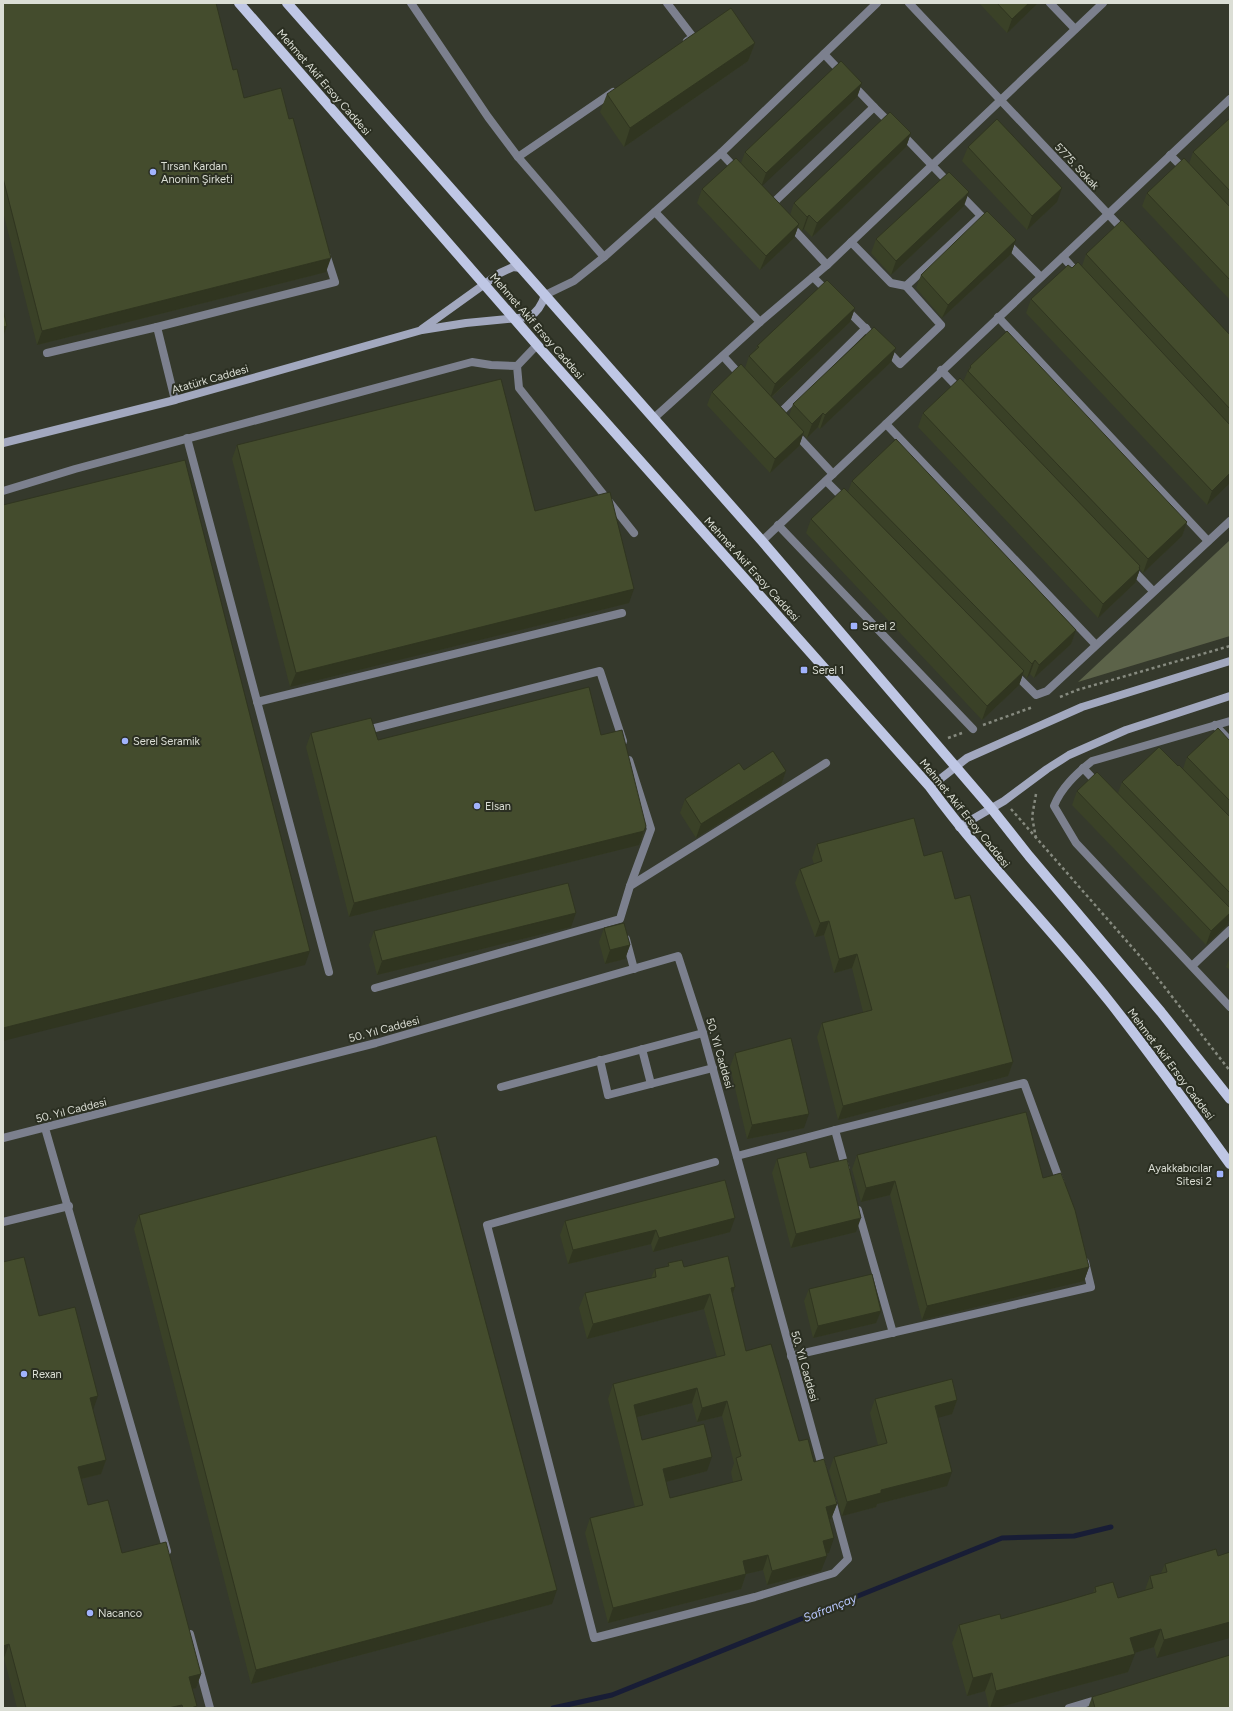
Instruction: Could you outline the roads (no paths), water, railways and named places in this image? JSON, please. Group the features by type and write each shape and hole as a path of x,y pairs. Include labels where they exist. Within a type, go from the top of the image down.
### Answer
{"main road":[{"name":"Mehmet Akif Ersoy Caddesi","path":"239,3 537,345 930,787 959,827 1108,1000 1164,1073 1230,1164"},
{"name":"Mehmet Akif Ersoy Caddesi","path":"287,3 762,541 991,808 1029,856 1161,1012 1230,1099"},
{"path":"422,330 506,269 514,267 521,268"},
{"path":"422,330 466,323 529,317 535,314 539,309 545,295"},
{"name":"Atatürk Caddesi","path":"3,443 175,400 422,330"},
{"path":"930,787 967,758 1082,707 1230,661"},
{"path":"959,827 991,808 1069,755 1126,730 1230,696"}],"street":[{"path":"411,3 488,117 518,157 604,257"},
{"path":"667,3 693,37 680,46"},
{"path":"545,295 574,281 604,257 721,152 877,3"},
{"name":"5775. Sokak","path":"909,3 1129,237"},
{"path":"1050,3 1075,29"},
{"path":"654,418 760,322 827,265 1103,3"},
{"path":"824,54 1041,277"},
{"path":"518,157 618,89"},
{"path":"762,541 941,370 1170,155 1229,102"},
{"path":"827,265 774,207 874,107"},
{"path":"721,152 746,178"},
{"path":"1170,155 1192,178"},
{"path":"655,212 760,322"},
{"path":"906,286 981,216"},
{"path":"813,277 866,328 900,364 941,325 906,286 891,284 851,242"},
{"path":"47,353 335,282 325,249"},
{"path":"1063,257 1084,280"},
{"path":"998,317 1208,541"},
{"path":"157,327 175,400"},
{"path":"833,474 780,418 866,328"},
{"path":"3,491 75,469 187,438 472,362 490,365 517,366 537,345"},
{"path":"723,356 748,383"},
{"path":"517,366 520,388 634,533"},
{"path":"941,370 968,398"},
{"path":"886,424 1095,644"},
{"path":"187,438 329,972"},
{"path":"826,481 854,509"},
{"path":"1008,666 1036,695 1047,691 1095,644 1230,520"},
{"path":"778,525 973,729"},
{"path":"1126,563 1153,591"},
{"path":"257,702 622,613"},
{"path":"371,729 600,671 651,829 630,886 622,926 634,969"},
{"path":"1230,721 1151,747 1092,761 1074,776 1061,793 1054,806 1076,843 1230,1007"},
{"path":"1216,725 1230,741"},
{"path":"630,886 826,763"},
{"path":"1083,768 1105,791"},
{"path":"375,988 622,926"},
{"path":"1192,966 1230,930"},
{"name":"50. Yıl Caddesi","path":"3,1138 376,1043 678,956 713,1068 825,1476"},
{"path":"501,1087 703,1033"},
{"path":"642,1049 651,1084"},
{"path":"600,1060 608,1096 713,1068"},
{"path":"737,1156 1024,1083 1064,1193"},
{"path":"45,1128 168,1557"},
{"path":"835,1130 848,1175"},
{"path":"715,1162 487,1225 594,1638 756,1597 834,1573 848,1559 829,1491"},
{"path":"856,1205 893,1333"},
{"path":"3,1222 68,1206"},
{"path":"791,1356 1091,1287 1082,1251"},
{"path":"188,1624 210,1708"},
{"path":"1069,1708 1105,1697"}],"waterway":[{"name":"Safrançay","path":"553,1708 612,1695 1002,1538 1074,1536 1111,1527"}],"place":[{"name":"Tırsan Kardan Anonim Şirketi","path":"153,172"},
{"name":"Serel 2","path":"854,626"},
{"name":"Serel 1","path":"804,670"},
{"name":"Serel Seramik","path":"125,741"},
{"name":"Elsan","path":"477,806"},
{"name":"Ayakkabıcılar Sitesi 2","path":"1220,1174"},
{"name":"Rexan","path":"24,1374"},
{"name":"Nacanco","path":"90,1613"}]}
